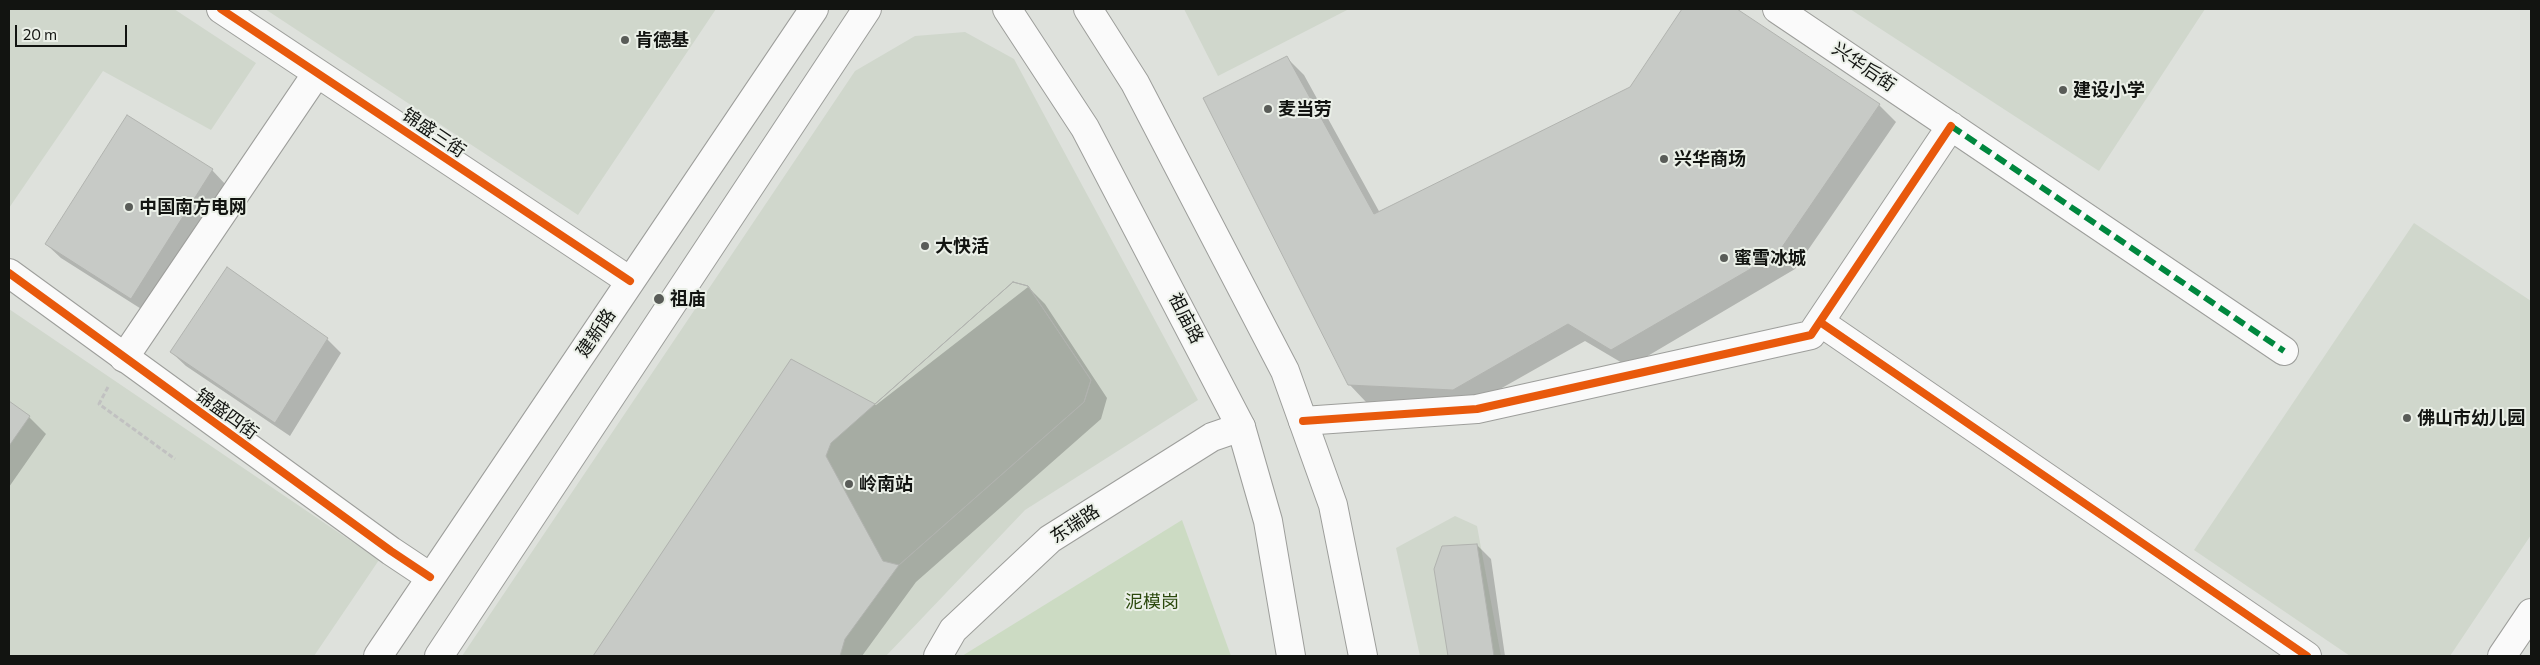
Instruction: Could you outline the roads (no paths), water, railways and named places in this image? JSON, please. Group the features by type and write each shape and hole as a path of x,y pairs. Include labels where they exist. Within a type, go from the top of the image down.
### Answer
{"street":[{"name":"锦盛三街","path":"221,9 630,281"},
{"name":"建新路","path":"378,656 814,9"},
{"path":"439,656 867,9"},
{"name":"祖庙路","path":"1007,9 1085,128 1241,427 1268,521 1291,656"},
{"path":"1088,9 1135,83 1285,371 1333,505 1363,656"},
{"name":"兴华后街","path":"1777,9 2284,351"},
{"path":"124,358 317,72"},
{"path":"1303,421 1478,409 1811,335 1951,126"},
{"name":"锦盛四街","path":"9,274 391,551 430,577"},
{"path":"1820,322 2307,656"},
{"name":"东瑞路","path":"938,656 953,630 1050,539 1212,437 1241,427"},
{"path":"2502,656 2531,613"}],"place":[{"name":"肯德基","path":"625,40"},
{"name":"建设小学","path":"2063,90"},
{"name":"麦当劳","path":"1268,109"},
{"name":"兴华商场","path":"1664,159"},
{"name":"中国南方电网","path":"129,207"},
{"name":"大快活","path":"925,246"},
{"name":"蜜雪冰城","path":"1724,258"},
{"name":"祖庙","path":"659,299"},
{"name":"佛山市幼儿园","path":"2407,418"},
{"name":"岭南站","path":"849,484"}],"park label":[{"name":"泥模岗","path":"1152,602"}]}
